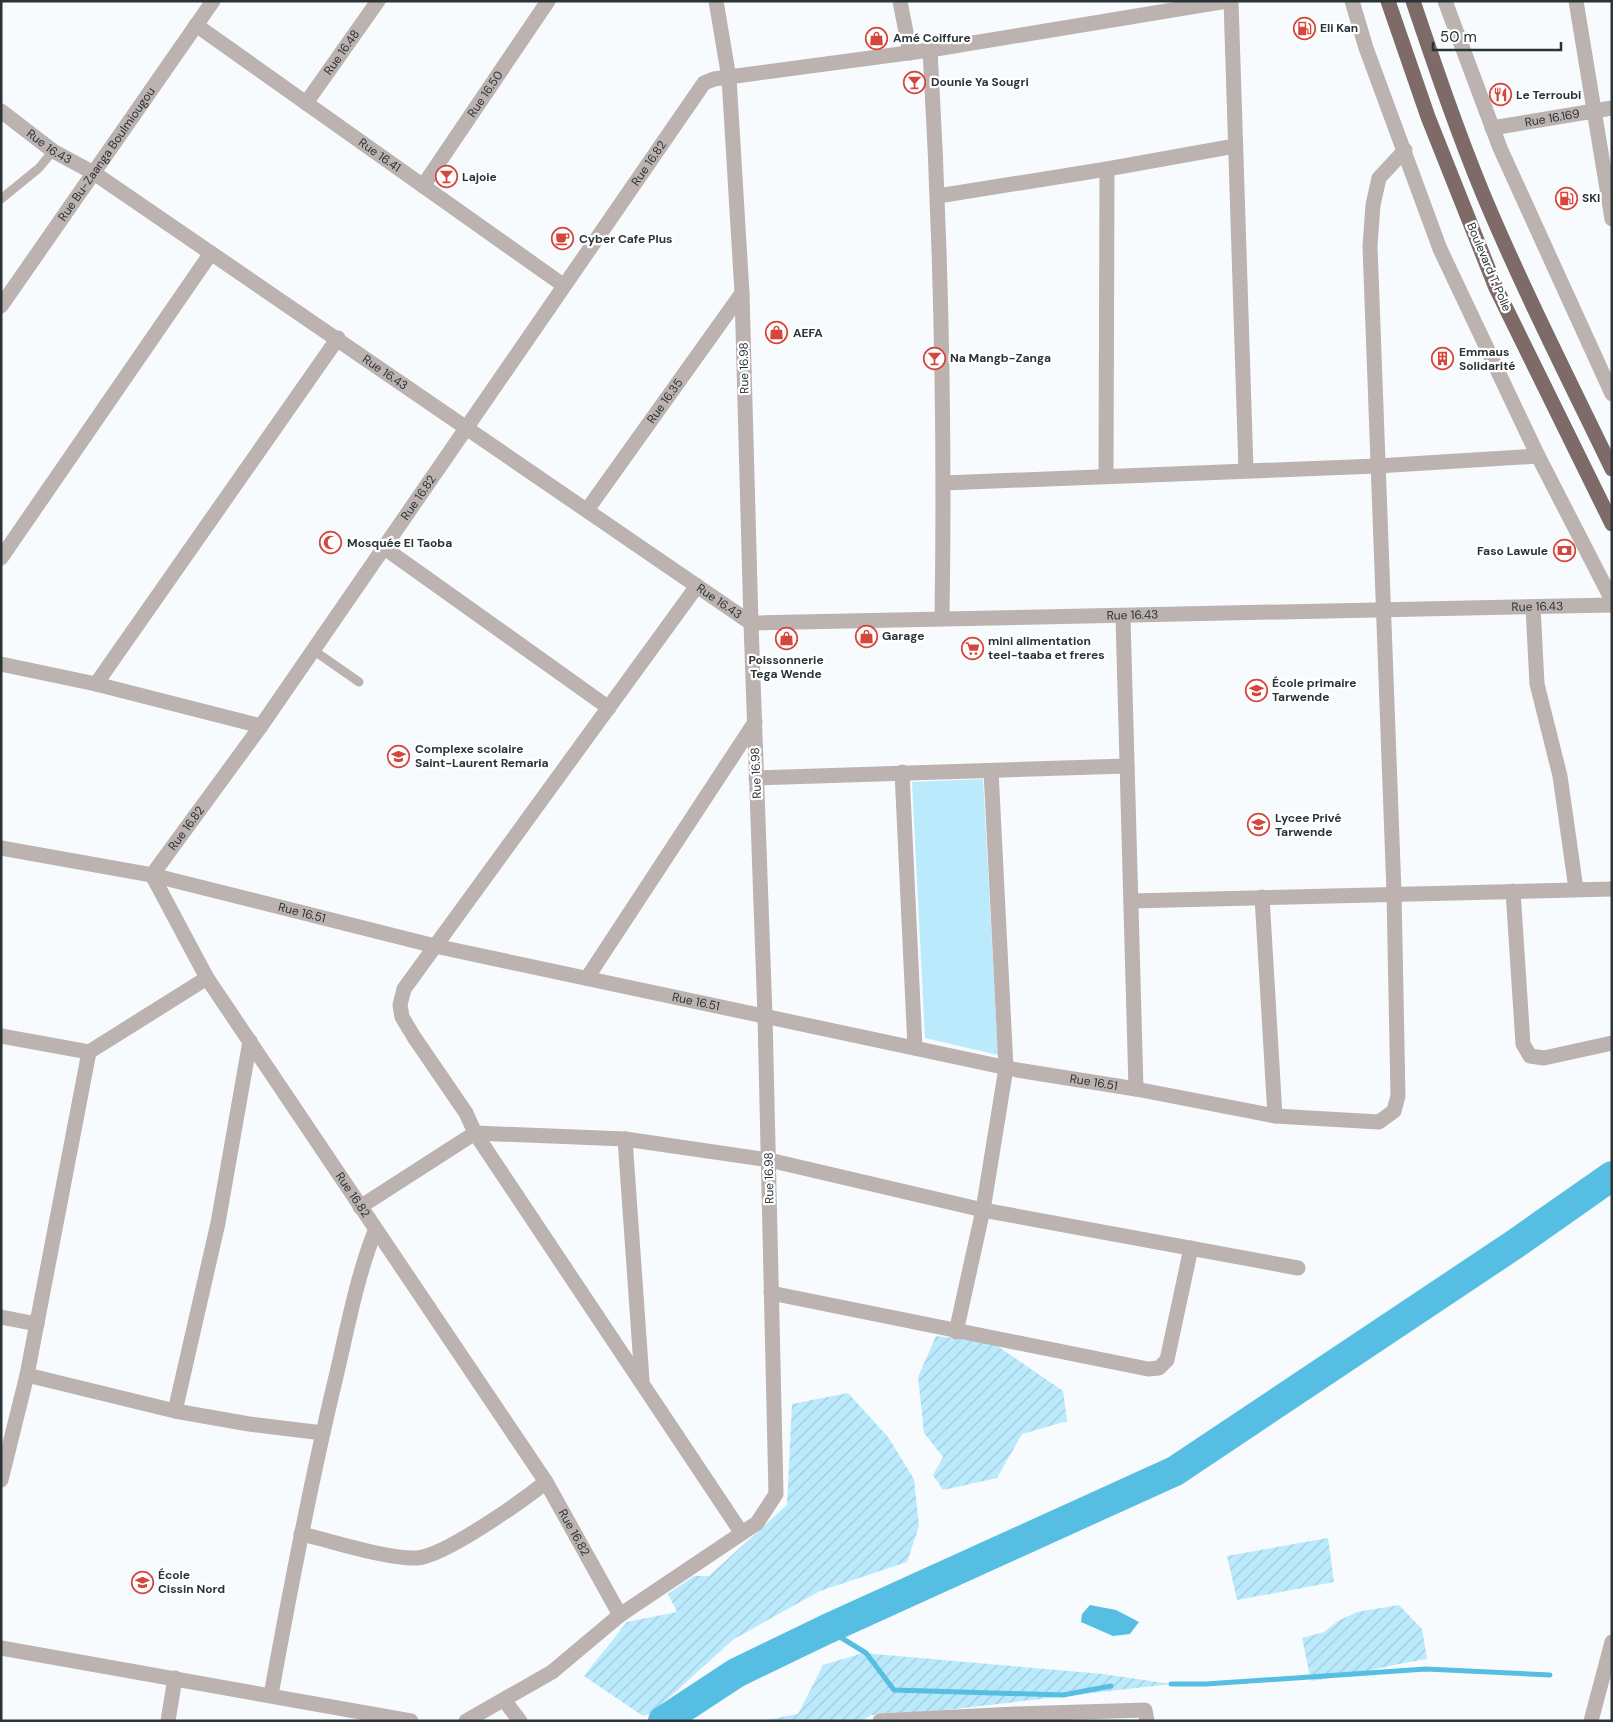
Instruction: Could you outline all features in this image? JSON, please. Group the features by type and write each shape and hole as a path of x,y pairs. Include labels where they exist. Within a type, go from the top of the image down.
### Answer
{"highway":[{"name":"Boulevard T. Polle","path":"1388,1 1428,117 1496,288 1612,524"},
{"name":"Boulevard T. Polle","path":"1414,1 1455,122 1483,194 1513,264 1612,469"}],"street":[{"name":"Rue Bu-Zaanga Boulmiougou","path":"1,306 213,1"},
{"name":"Rue 16.48","path":"306,103 378,1"},
{"name":"Rue 16.50","path":"423,186 548,1"},
{"name":"Rue 16.98","path":"466,1721 552,1672 620,1615 757,1523 776,1494 765,1016 750,623 742,293 729,78 716,1"},
{"path":"900,1 910,53"},
{"name":"Rue 16.82","path":"620,1615 546,1482 375,1231 207,978 152,875 261,726 563,285 704,83 714,79 930,50 1229,1"},
{"path":"1229,1 1246,470"},
{"path":"1352,1 1366,48 1440,249 1538,456 1612,600"},
{"path":"1445,1 1492,128 1525,205 1612,394"},
{"path":"1576,1 1612,220"},
{"name":"Rue 16.41","path":"196,25 563,285"},
{"path":"930,50 938,196 944,484 942,618"},
{"name":"Rue 16.169","path":"1492,128 1612,108"},
{"name":"Rue 16.43","path":"1,111 53,151 94,173 338,338 750,623 942,618 1123,617 1382,609 1612,605"},
{"path":"938,196 1235,146"},
{"path":"1394,893 1370,246 1373,205 1379,178 1405,150"},
{"path":"1106,476 1107,169"},
{"path":"1,558 211,253"},
{"name":"Rue 16.35","path":"588,510 742,293"},
{"path":"96,684 338,338"},
{"path":"944,484 1377,466 1538,456"},
{"path":"383,547 609,708"},
{"path":"697,586 404,989 400,1005 414,1037 466,1113 475,1133 741,1532"},
{"path":"1533,606 1537,684 1560,776 1576,889"},
{"path":"1123,617 1136,1088"},
{"path":"1,664 96,684 261,726"},
{"path":"587,978 755,722"},
{"path":"756,778 1127,766"},
{"path":"956,1332 983,1210 1006,1068 991,771"},
{"path":"902,772 915,1048"},
{"name":"Rue 16.51","path":"1,848 152,875 435,946 1006,1068 1136,1088 1275,1116 1379,1122 1394,1112 1398,1096 1394,893"},
{"path":"1131,901 1612,889"},
{"path":"1513,891 1523,1044 1530,1056 1544,1058 1612,1043"},
{"path":"1262,898 1275,1116"},
{"path":"1,1036 90,1052 207,978"},
{"path":"175,1411 218,1223 250,1041"},
{"path":"2,1471 27,1375 90,1052"},
{"path":"360,1207 475,1133 625,1138 769,1160 983,1210 1298,1268"},
{"path":"625,1138 642,1381"},
{"path":"271,1694 301,1534 323,1433 363,1261 375,1231"},
{"path":"771,1293 956,1332 1148,1369 1159,1368 1167,1360 1191,1248"},
{"path":"1,1317 37,1324"},
{"path":"27,1375 175,1411 249,1424 323,1433"},
{"path":"301,1534 400,1557 419,1558 432,1554 472,1532 546,1482"},
{"path":"1591,1721 1608,1667 1612,1642"},
{"path":"1,1648 271,1694 411,1721"},
{"path":"168,1721 175,1678"},
{"path":"504,1700 520,1721"},
{"path":"882,1720 1146,1715"}],"lane":[{"path":"1,199 39,168 53,151"},
{"path":"313,650 360,682"}],"shaded area":[{"path":"983,779 998,1055 925,1038 912,782"},
{"path":"936,1336 993,1343 1063,1391 1067,1421 1022,1434 997,1478 943,1490 933,1475 943,1457 924,1433 918,1377"},
{"path":"848,1393 888,1437 914,1479 919,1526 907,1562 820,1591 734,1639 653,1712 643,1716 584,1676 627,1622 677,1612 668,1594 694,1576 709,1576 787,1505 792,1404"},
{"path":"1328,1538 1334,1582 1237,1600 1227,1556"},
{"path":"1399,1605 1422,1629 1427,1659 1311,1681 1302,1638 1324,1632 1338,1621 1357,1612"},
{"path":"863,1653 1103,1674 1171,1684 928,1712 871,1715 862,1721 761,1721 798,1714 823,1665"}],"water":[{"path":"1090,1605 1116,1610 1139,1622 1130,1634 1113,1636 1081,1622 1082,1614"}],"waterway":[{"path":"663,1721 736,1673 827,1629 1175,1471 1515,1244 1612,1176"},
{"path":"827,1629 866,1653 894,1690 1063,1695 1111,1686"},
{"path":"1171,1684 1206,1684 1426,1669 1550,1675"}],"place":[{"name":"Eli Kan","path":"1304,28"},
{"name":"Amé Coiffure","path":"877,38"},
{"name":"Dounie Ya Sougri","path":"915,82"},
{"name":"Le Terroubi","path":"1500,95"},
{"name":"Lajoie","path":"446,177"},
{"name":"SKI","path":"1566,198"},
{"name":"Cyber Cafe Plus","path":"563,239"},
{"name":"AEFA","path":"777,333"},
{"name":"Na Mangb-Zanga","path":"934,358"},
{"name":"Emmaus Solidarité","path":"1443,359"},
{"name":"Mosquée El Taoba","path":"331,543"},
{"name":"Faso Lawule","path":"1564,551"},
{"name":"Garage","path":"866,636"},
{"name":"Poissonnerie Tega Wende","path":"786,639"},
{"name":"mini alimentation teel-taaba et freres","path":"972,648"},
{"name":"École primaire Tarwende","path":"1256,690"},
{"name":"Complexe scolaire Saint-Laurent Remaria","path":"399,756"},
{"name":"Lycee Privé Tarwende","path":"1259,825"},
{"name":"École Cissin Nord","path":"142,1582"}]}
